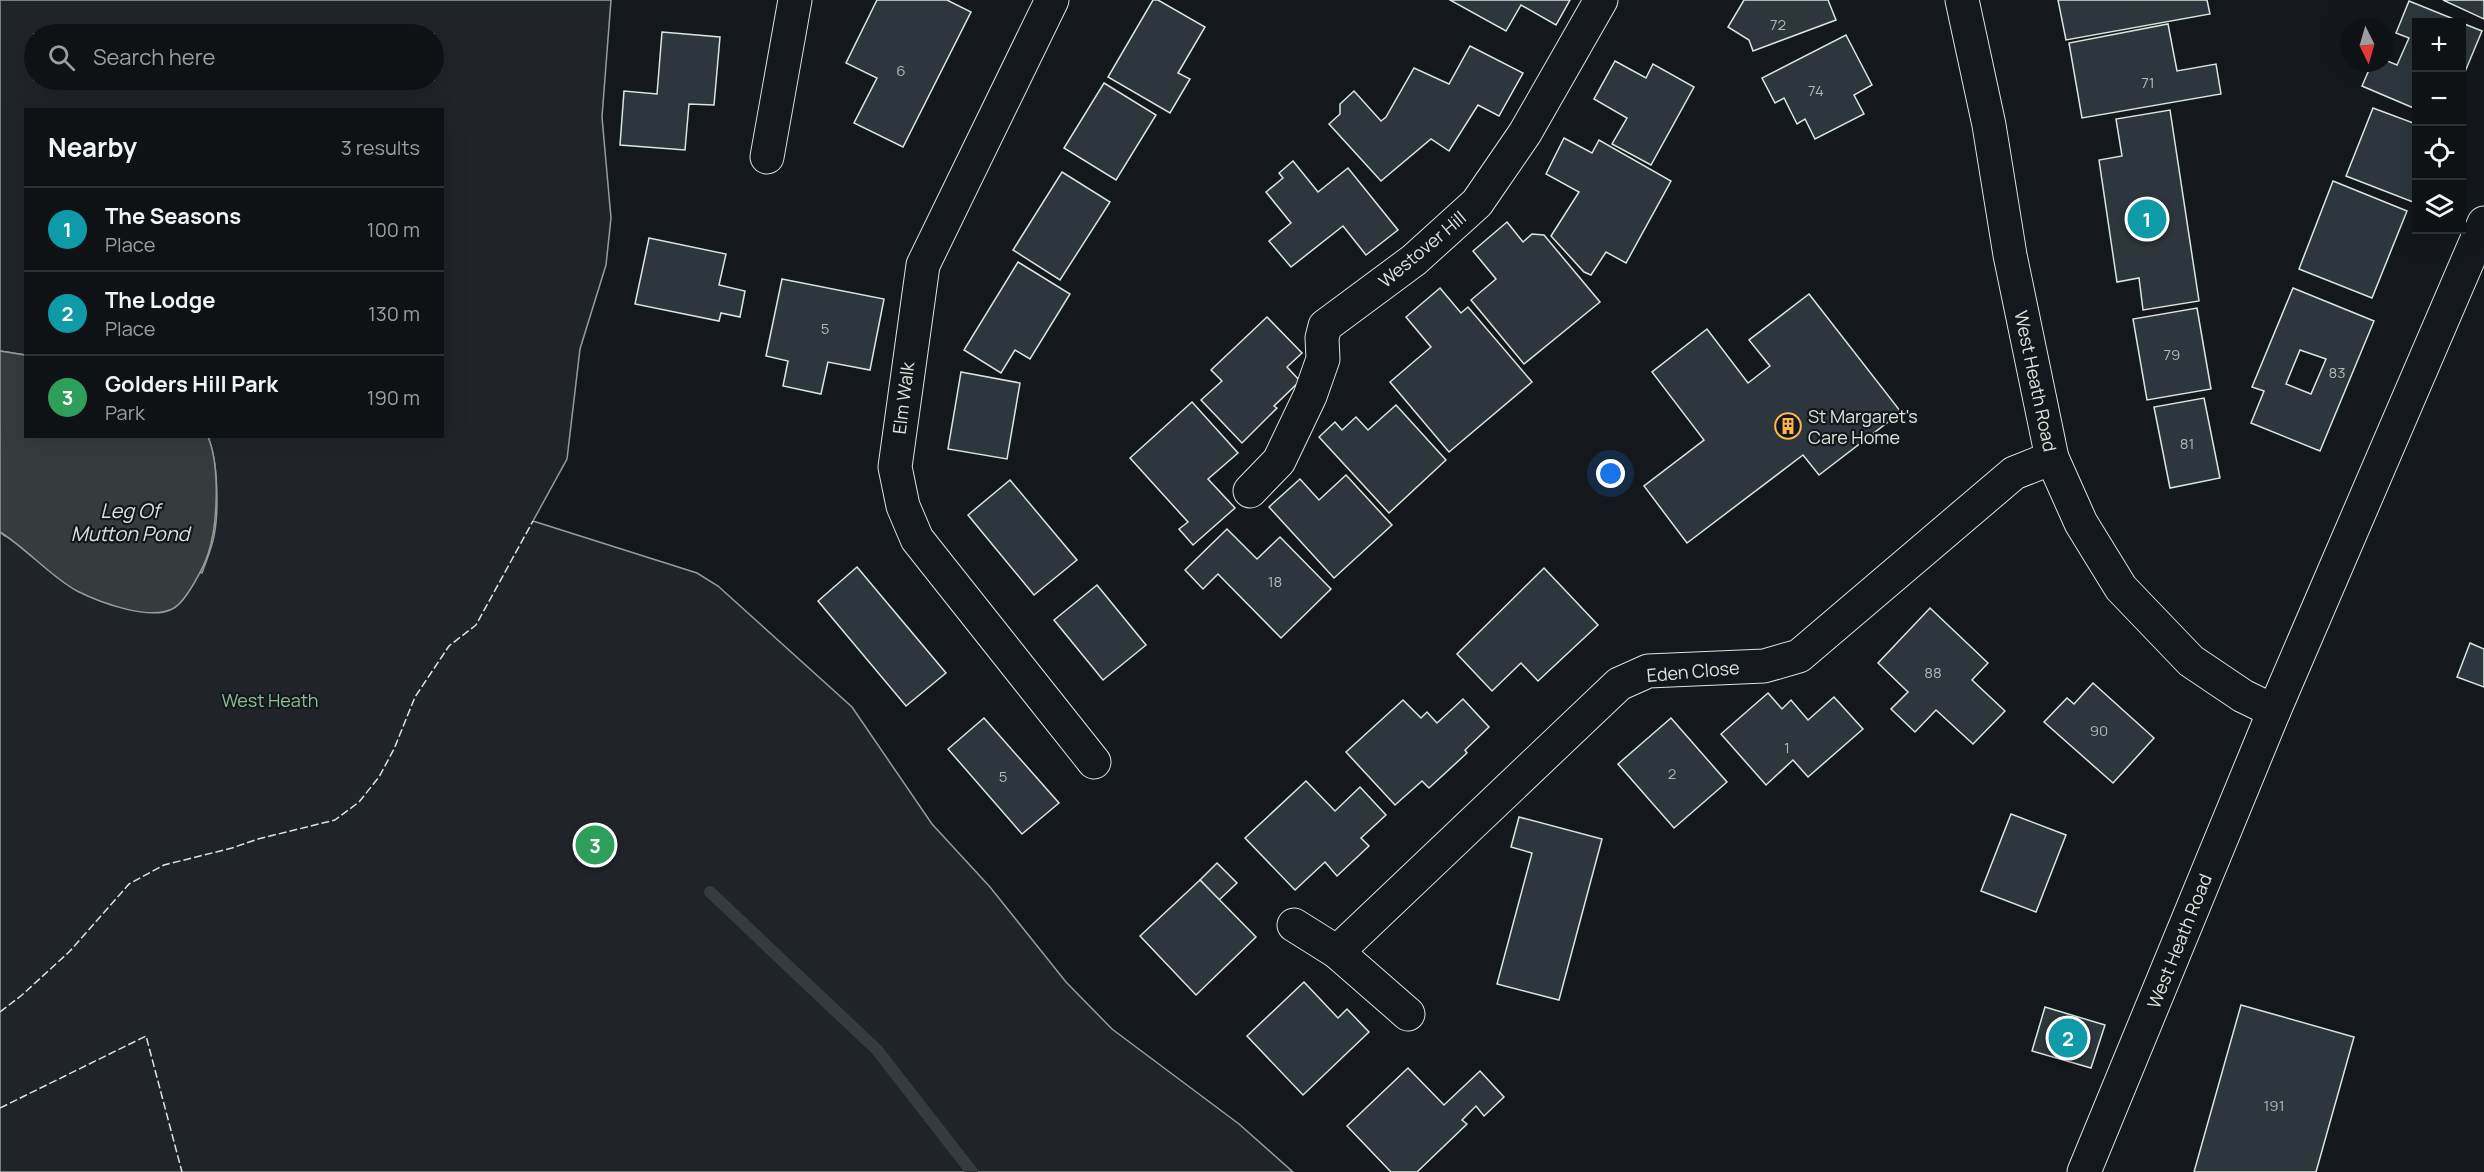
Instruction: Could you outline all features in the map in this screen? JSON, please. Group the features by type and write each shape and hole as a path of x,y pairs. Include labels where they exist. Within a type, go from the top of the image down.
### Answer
{"street":[{"path":"767,157 795,0"},
{"name":"Elm Walk","path":"1052,0 923,264 895,467 903,506 917,538 1094,762"},
{"name":"Westover Hill","path":"1250,491 1279,461 1311,396 1323,359 1322,338 1325,326 1414,260 1477,203 1525,133 1601,0"},
{"name":"West Heath Road","path":"1962,0 1989,125 2010,255 2052,458 2081,523 2121,588 2192,661 2243,696 2274,711"},
{"name":"West Heath Road","path":"2084,1172 2274,711 2484,223"},
{"name":"Eden Close","path":"1337,952 1619,684 1648,671 1764,666 1799,656 2014,472 2052,458"},
{"path":"1294,925 1337,952 1408,1014"}],"green space":[{"name":"West Heath","path":"0,0 611,0 602,117 611,218 606,265 580,349 567,459 533,521 697,573 718,586 852,707 932,824 990,887 1066,982 1112,1029 1239,1124 1293,1172 0,1172 0,532 5,536 202,573 213,541 217,513 216,472 208,438 444,438 444,108 24,108 24,355 0,351"}],"water":[{"name":"Leg Of Mutton Pond","path":"0,351 24,355 24,438 208,438 216,479 216,512 211,542 206,560 194,583 174,608 164,612 139,612 111,605 77,591 0,532"}],"building":[{"path":"877,0 947,0 971,12 903,147 854,123 877,78 846,63"},
{"path":"1153,0 1158,0 1205,27 1178,73 1190,79 1170,113 1108,77"},
{"path":"1450,0 1570,0 1556,25 1521,5 1506,31"},
{"path":"1744,0 1828,0 1836,20 1753,51 1749,40 1728,27"},
{"path":"2058,0 2207,0 2210,14 2066,40"},
{"path":"2443,0 2484,0 2484,19"},
{"path":"2409,1 2451,18 2412,18 2412,107 2362,86 2368,72 2394,72 2394,64 2397,65 2409,38 2396,33"},
{"path":"2168,24 2177,71 2216,64 2221,94 2082,118 2069,43"},
{"path":"2466,25 2482,31 2466,69"},
{"path":"662,32 720,37 714,105 689,104 685,150 620,145 624,91 657,94"},
{"path":"1846,35 1872,85 1854,95 1864,114 1815,139 1805,119 1797,124 1784,98 1775,103 1762,78"},
{"path":"1470,46 1523,73 1499,116 1478,105 1449,151 1431,139 1381,181 1329,124 1340,114 1340,104 1354,91 1381,121 1386,117 1414,68 1449,84"},
{"path":"1615,61 1646,78 1653,64 1694,87 1651,165 1612,144 1627,118 1594,99"},
{"path":"1104,83 1156,115 1116,180 1064,148"},
{"path":"2373,108 2412,123 2412,202 2346,176"},
{"path":"2170,110 2199,301 2143,310 2139,278 2117,282 2099,160 2122,156 2116,119"},
{"path":"1564,138 1592,153 1599,140 1671,181 1626,263 1606,252 1591,275 1584,272 1551,236 1579,192 1546,174"},
{"path":"1293,161 1318,192 1348,168 1398,230 1366,255 1343,226 1291,267 1269,241 1291,223 1266,192 1283,178 1279,173"},
{"path":"1062,172 1110,202 1060,280 1013,250"},
{"path":"2333,181 2407,211 2372,298 2299,269"},
{"path":"1507,222 1523,242 1532,234 1544,235 1600,302 1524,364 1471,300 1496,279 1473,251"},
{"path":"649,238 726,254 719,285 745,291 740,317 721,313 719,321 635,304"},
{"path":"1018,262 1070,294 1030,359 1015,350 1001,373 964,350"},
{"path":"782,279 884,299 870,370 828,362 821,394 783,386 788,361 766,356"},
{"path":"1440,288 1461,313 1468,307 1532,382 1449,452 1390,382 1431,347 1406,317"},
{"path":"2293,288 2374,321 2320,451 2251,423 2264,391 2252,387","holes":["2300,350 2326,359 2311,394 2286,384"]},
{"name":"St Margaret's Care Home","path":"1809,294 1901,412 1819,475 1803,455 1687,543 1644,486 1704,440 1652,372 1707,329 1748,383 1770,366 1749,340"},
{"path":"2197,308 2211,389 2147,400 2133,319"},
{"path":"1267,317 1302,353 1287,367 1300,381 1274,406 1277,408 1242,443 1201,400 1222,381 1211,370"},
{"path":"961,372 1020,383 1007,459 948,449"},
{"path":"2204,398 2220,478 2170,488 2154,407"},
{"path":"1192,402 1238,453 1208,479 1235,508 1193,545 1179,529 1188,522 1130,458"},
{"path":"1396,405 1446,460 1389,513 1319,437 1335,422 1342,430 1356,417 1368,430"},
{"path":"1346,475 1392,525 1334,578 1269,507 1300,479 1319,500"},
{"path":"1010,480 1077,560 1034,595 968,515"},
{"path":"1227,529 1257,559 1280,537 1331,589 1281,638 1218,574 1203,589 1185,570"},
{"path":"857,567 946,673 906,706 818,601"},
{"path":"1544,568 1598,625 1538,681 1521,663 1492,691 1457,654"},
{"path":"1097,585 1146,645 1103,680 1054,620"},
{"path":"1930,608 1988,663 1972,680 2005,711 1973,744 1936,710 1915,732 1891,709 1908,692 1878,663"},
{"path":"2470,643 2484,649 2484,687 2457,677"},
{"path":"2093,683 2154,738 2113,783 2044,722 2067,698 2074,704"},
{"path":"1768,693 1782,709 1791,700 1808,720 1834,697 1863,729 1808,777 1793,760 1766,785 1721,734"},
{"path":"1463,699 1489,727 1465,750 1467,753 1429,788 1422,781 1395,805 1346,752 1403,700 1421,718 1427,712 1437,723"},
{"path":"984,718 1059,803 1022,834 948,749"},
{"path":"1671,718 1727,782 1674,828 1618,764"},
{"path":"1306,781 1335,811 1360,787 1386,815 1361,838 1369,846 1337,876 1325,862 1295,890 1245,838"},
{"path":"2011,814 2066,835 2036,912 1981,891"},
{"path":"1519,817 1602,839 1559,1000 1497,984 1532,853 1511,847"},
{"path":"1217,863 1237,883 1219,900 1200,880"},
{"path":"1200,880 1256,937 1196,995 1140,936"},
{"path":"1304,982 1338,1018 1347,1009 1369,1032 1303,1095 1247,1036"},
{"path":"2241,1005 2354,1037 2316,1172 2194,1172"},
{"path":"2045,1007 2105,1025 2091,1068 2032,1051"},
{"path":"1408,1068 1444,1105 1480,1071 1504,1097 1484,1116 1476,1106 1462,1120 1467,1124 1417,1172 1391,1172 1347,1126"}],"waterway":[{"path":"710,892 877,1050 972,1172"}],"fence":[{"path":"0,1012 69,952 129,884 164,865 335,820 359,802 379,777 394,749 415,697 449,646 476,625 533,521"},
{"path":"0,1108 146,1036 182,1172"}],"place":[{"name":"The Seasons","path":"2147,219"},
{"name":"St Margaret's Care Home","path":"1788,426"},
{"name":"Golders Hill Park","path":"595,845"},
{"name":"The Lodge","path":"2068,1038"}]}
